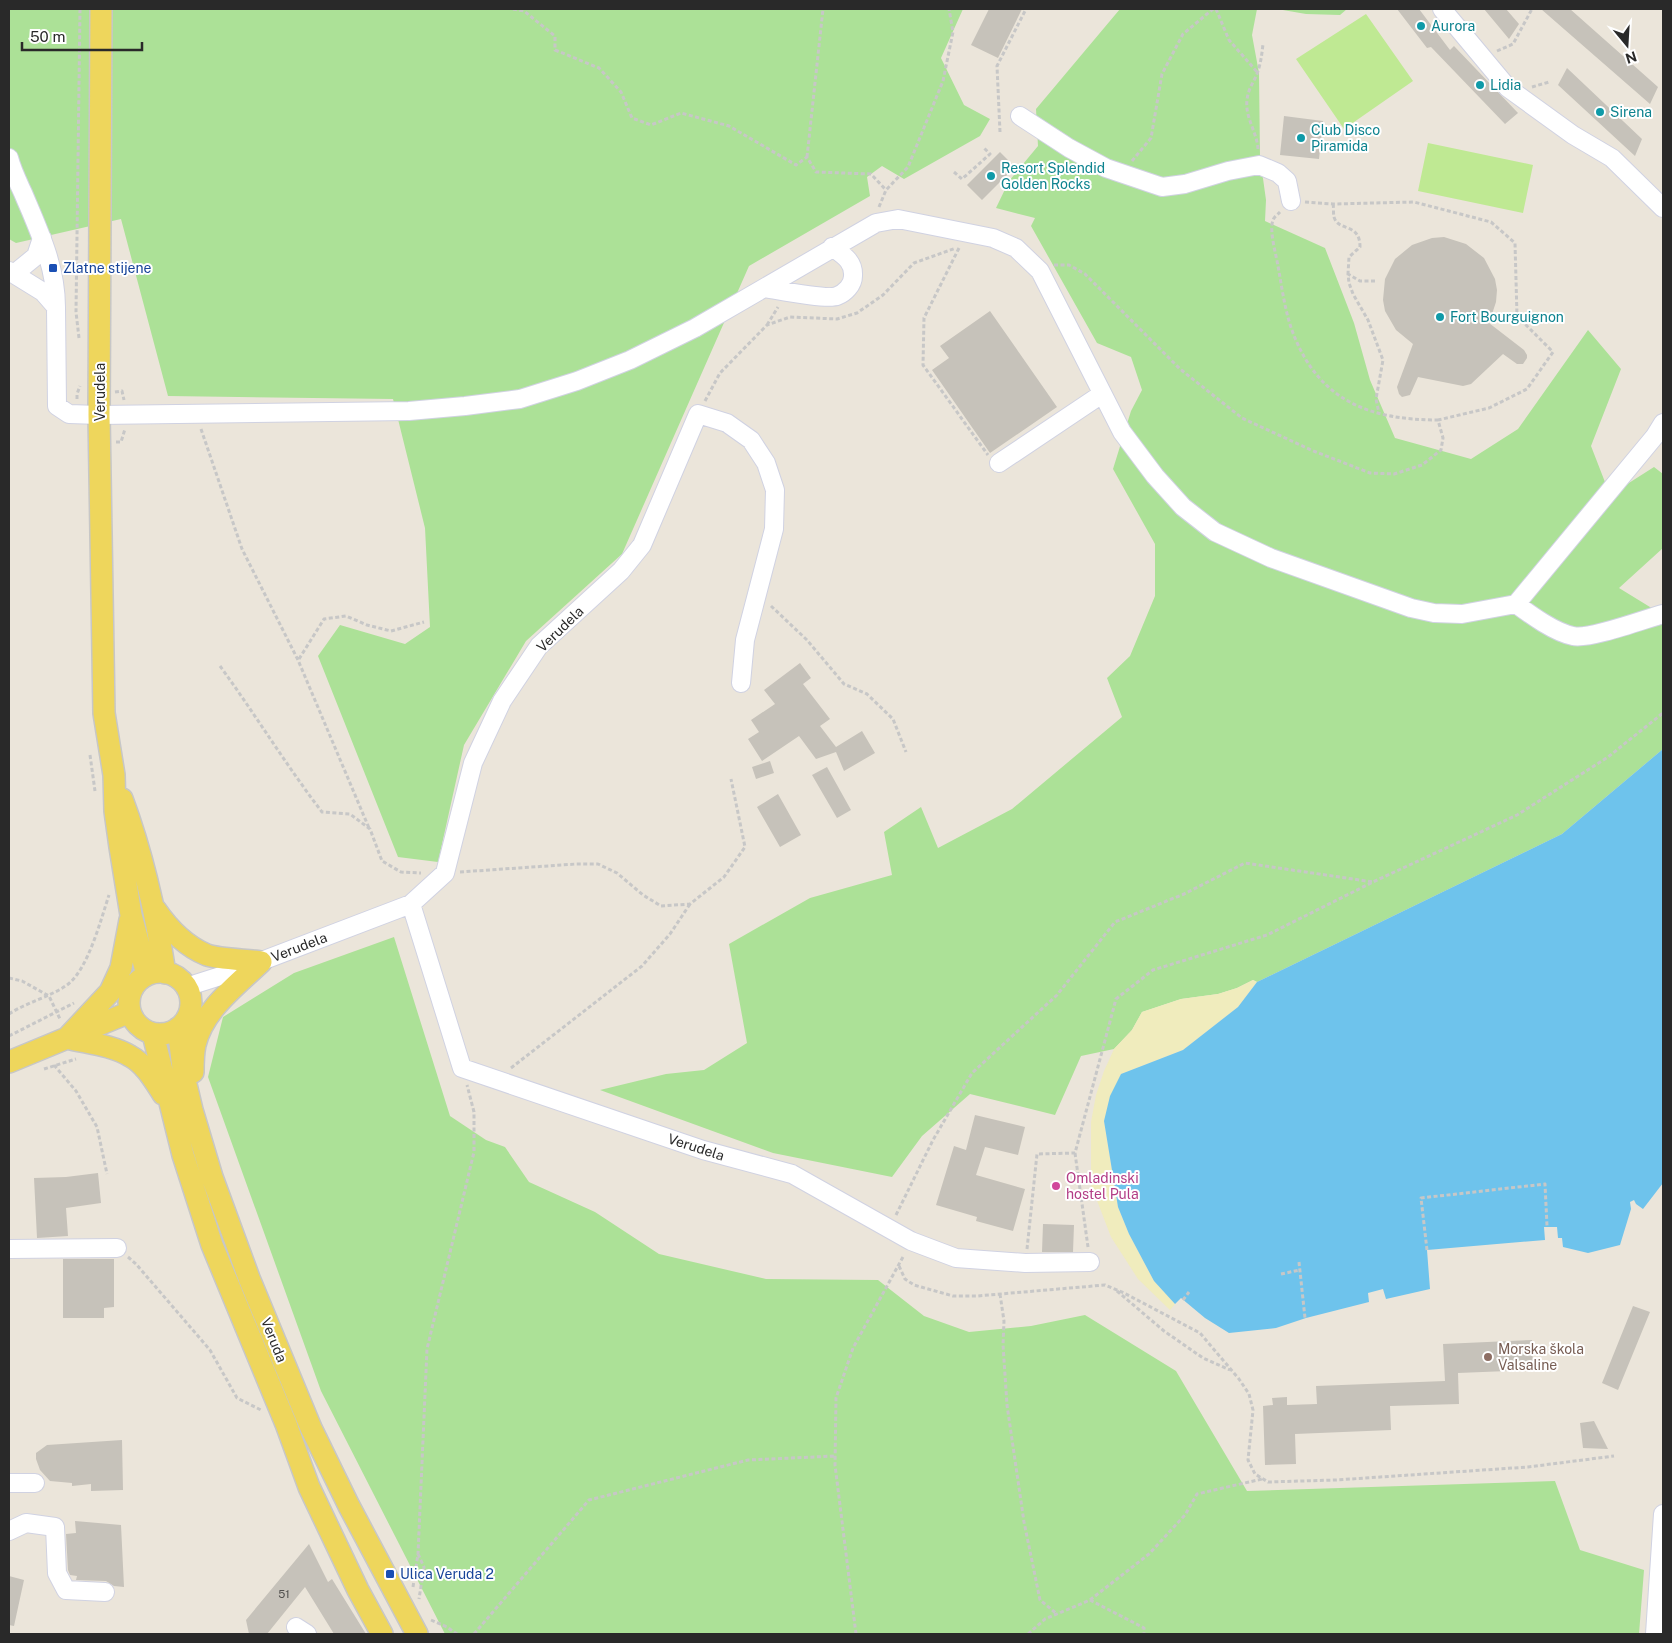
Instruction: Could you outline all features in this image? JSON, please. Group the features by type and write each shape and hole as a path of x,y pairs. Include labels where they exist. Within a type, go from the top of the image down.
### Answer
{"main road":[{"name":"Verudela","path":"100,9 99,415 104,713 114,775 116,811 131,915 156,974"},
{"name":"Verudela","path":"114,775 133,828 161,944 156,974"},
{"path":"152,903 164,921 182,940 208,955 261,962"},
{"path":"57,1042 110,992 121,968 131,915"},
{"path":"192,1110 194,1047 204,1022 211,1011 261,962"},
{"path":"156,974 181,980 186,988 190,996 189,1014 185,1022 178,1028 170,1032 153,1034 138,1026 130,1012 130,995 133,987 139,980 156,974"},
{"path":"9,1062 130,1012"},
{"name":"Veruda","path":"178,1028 184,1076 192,1110 228,1223 311,1428 349,1506 413,1626"},
{"name":"Veruda","path":"153,1034 186,1164 212,1245 286,1424 309,1487 358,1590 382,1634"},
{"path":"57,1042 107,1047 131,1056 150,1074 170,1105"}],"street":[{"path":"1442,9 1508,88 1573,135 1612,158 1663,208"},
{"path":"1020,116 1069,148 1106,168 1162,187 1185,184 1228,171 1259,165 1278,173 1287,181 1291,201"},
{"path":"9,158 42,238 52,268 56,291 57,406 69,414 409,411 465,406 520,398 577,381 630,360 695,328 876,222 898,219 963,240 994,238 1016,248 1040,271 1122,432 1154,476 1183,507 1215,532 1271,558 1411,608 1434,613 1462,614 1516,604 1660,432"},
{"path":"42,238 36,256 11,272 43,292 56,307"},
{"path":"764,288 820,296 837,296 850,288 853,278 852,266 846,257 832,247"},
{"path":"999,463 1102,394"},
{"path":"698,414 727,423 752,440 766,463 775,490 774,529 745,640 741,682"},
{"name":"Verudela","path":"186,988 261,962 411,904 445,873 473,763 502,701 539,646 621,571 642,545 698,414"},
{"path":"1516,604 1544,624 1574,637 1600,633 1663,614"},
{"path":"411,904 462,1068"},
{"name":"Verudela","path":"462,1068 703,1150 792,1174 911,1241 956,1258 1025,1262 1090,1262"},
{"path":"9,1249 117,1248"},
{"path":"9,1483 34,1484"},
{"path":"1655,1634 1663,1514"},
{"path":"9,1531 26,1523 55,1527 57,1573 66,1590 105,1592"}],"path":[{"path":"80,9 76,312 80,344"},
{"path":"513,9 524,11 555,36 556,50 599,68 621,92 632,118 651,125 681,113 729,126 796,165 807,158"},
{"path":"823,9 807,158 816,172 871,174 886,190"},
{"path":"876,222 879,202 886,190 908,167 943,81 953,32 949,9"},
{"path":"1000,132 997,66 1026,9"},
{"path":"1106,168 1129,165 1151,138 1162,74 1183,34 1214,9 1229,40 1258,73"},
{"path":"1483,58 1513,44 1532,9"},
{"path":"1259,165 1258,142 1248,117 1247,99 1251,83 1258,73 1263,44"},
{"path":"954,172 962,179 990,154 983,147"},
{"path":"1291,201 1333,204 1414,202 1491,222 1515,244 1517,316 1553,352 1527,389 1489,408 1438,420 1416,420 1379,414 1348,402 1322,382 1307,363 1292,332 1282,291 1272,230 1273,219 1291,201"},
{"path":"1333,204 1334,218 1338,223 1355,231 1360,240 1360,246 1349,257 1348,274 1351,288 1368,320 1384,360 1376,399 1379,414"},
{"path":"698,414 720,373 767,325 790,317 837,319 857,312 883,295 914,263 963,240"},
{"path":"963,240 924,318 924,365 996,466 999,463"},
{"path":"1040,271 1054,265 1069,265 1085,274 1180,369 1242,418 1311,450 1370,473 1394,474 1422,464 1441,450 1443,438 1438,420"},
{"path":"1348,274 1360,281 1374,281"},
{"path":"78,414 77,394 82,381"},
{"path":"200,429 242,549 298,660 382,861 401,872 445,873 598,864 616,873 643,895 661,906 690,904"},
{"path":"757,593 807,640 844,684 867,694 893,719 906,752"},
{"path":"298,660 324,619 346,616 367,625 390,631 424,622"},
{"path":"220,666 322,812 350,814 370,829"},
{"path":"1090,1262 1075,1153 1116,999 1153,970 1267,935 1373,882 1518,816 1608,757 1663,713"},
{"path":"497,1079 642,966 670,934 690,904 724,877 745,847 731,779"},
{"path":"889,1229 933,1140 972,1073 1057,995 1115,922 1184,894 1245,863 1373,882"},
{"path":"9,1014 67,985 77,975 95,940 110,892"},
{"path":"9,978 22,981 49,996 60,1018 54,1066 76,1091 97,1127 108,1174"},
{"path":"9,1036 77,1001"},
{"path":"36,1072 80,1058"},
{"path":"413,1589 418,1554 427,1349 474,1152 474,1112 462,1068"},
{"path":"1025,1262 1037,1154 1075,1153"},
{"path":"1426,1250 1421,1198 1545,1184 1547,1226"},
{"path":"117,1248 136,1264 210,1350 237,1398 262,1410"},
{"path":"1299,1262 1306,1318"},
{"path":"856,1634 835,1465 836,1398 853,1348 898,1266 906,1279 914,1285 953,1296 977,1296 1105,1285 1124,1292 1200,1334 1249,1394 1253,1410 1248,1460 1256,1474 1268,1482 1336,1480 1528,1467 1614,1456"},
{"path":"1281,1274 1300,1270"},
{"path":"1115,1289 1164,1331 1203,1358 1231,1370"},
{"path":"1183,1300 1189,1292"},
{"path":"1000,1294 1004,1322 1003,1345 1007,1404 1024,1522 1040,1600 1057,1614"},
{"path":"474,1634 589,1500 748,1460 835,1456"},
{"path":"1028,1634 1045,1619 1090,1600 1149,1554 1185,1515 1197,1494 1262,1478"},
{"path":"413,1626 410,1606 419,1598 424,1567 418,1554"},
{"path":"1090,1600 1144,1628 1144,1634"}],"green space":[{"path":"9,9 963,9 941,58 964,105 990,119 980,136 904,179 882,166 867,177 870,196 749,266 622,554 526,641 464,745 438,862 398,857 318,656 340,625 405,644 430,627 425,528 393,399 168,396 121,219 16,243 9,239"},
{"path":"1120,9 1257,9 1252,35 1259,73 1260,157 1266,200 1265,221 1325,248 1354,323 1370,380 1395,438 1471,459 1518,429 1588,330 1621,369 1591,446 1610,495 1654,467 1663,474 1663,548 1619,588 1663,615 1663,749 1562,834 1257,982 1253,980 1218,994 1181,999 1142,1012 1132,1030 1114,1049 1081,1056 1055,1115 970,1094 922,1136 892,1177 773,1153 600,1090 666,1074 704,1070 747,1043 729,944 810,898 892,875 884,832 921,807 938,848 1012,809 1122,717 1107,678 1130,656 1155,596 1155,544 1113,469 1131,411 1142,390 1131,357 1097,343 1031,226 1035,218 996,208 1009,181 1038,146 1036,109"},
{"path":"1277,9 1347,9 1340,15 1306,14"},
{"path":"1366,14 1413,81 1344,129 1296,59"},
{"path":"1428,143 1533,165 1523,213 1418,191"},
{"path":"394,937 450,1116 486,1140 505,1147 529,1182 595,1212 659,1254 766,1279 878,1280 924,1316 969,1332 1031,1326 1085,1315 1176,1371 1247,1491 1555,1481 1580,1550 1644,1570 1639,1634 445,1634 321,1391 208,1077 223,1017 294,973"}],"sand":[{"path":"1253,980 1257,982 1238,1007 1183,1050 1121,1074 1104,1121 1118,1207 1129,1234 1154,1281 1175,1304 1170,1310 1138,1279 1111,1237 1091,1185 1091,1122 1096,1095 1114,1049 1132,1030 1142,1012 1181,999 1218,994"}],"water":[{"path":"1663,749 1663,1183 1643,1209 1634,1200 1630,1202 1631,1209 1620,1245 1588,1253 1563,1247 1562,1238 1558,1238 1557,1227 1544,1227 1545,1240 1427,1250 1430,1289 1386,1299 1383,1289 1368,1293 1369,1302 1306,1318 1276,1328 1229,1333 1205,1318 1181,1298 1175,1304 1154,1281 1129,1234 1118,1207 1104,1121 1110,1096 1121,1074 1183,1050 1238,1007 1257,982 1562,834"}],"building":[{"path":"989,9 1022,9 998,58 971,45"},
{"name":"Lidia","path":"1397,9 1419,9 1450,50 1454,46 1518,113 1505,124 1431,47 1427,48"},
{"path":"1484,9 1506,9 1519,24 1509,39"},
{"path":"1541,9 1570,9 1658,87 1650,104"},
{"name":"Sirena","path":"1567,68 1642,139 1635,156 1558,85"},
{"name":"Club Disco Piramida","path":"1284,116 1323,121 1319,159 1280,155"},
{"name":"Resort Splendid Golden Rocks","path":"1000,152 1015,167 982,200 967,185"},
{"name":"Fort Bourguignon","path":"1444,237 1466,244 1484,258 1495,279 1497,290 1496,302 1489,323 1524,350 1527,358 1523,364 1517,364 1503,354 1471,384 1463,386 1418,377 1410,395 1402,397 1397,387 1413,344 1396,330 1385,311 1383,300 1385,279 1395,259 1412,245 1432,238"},
{"path":"990,311 1057,407 990,453 932,370 949,358 940,346"},
{"path":"800,663 811,678 803,684 830,719 820,726 836,747 862,731 875,753 844,771 836,752 816,759 799,736 762,761 748,739 759,732 751,720 775,704 764,690"},
{"path":"770,761 774,773 756,779 752,767"},
{"path":"827,767 851,810 837,818 812,775"},
{"path":"778,794 801,835 780,847 757,807"},
{"path":"975,1115 1025,1127 1018,1155 985,1147 976,1175 1025,1189 1013,1231 976,1221 977,1217 936,1205 954,1146 966,1150"},
{"path":"98,1173 101,1203 66,1208 68,1236 37,1238 34,1178"},
{"path":"1043,1224 1074,1225 1073,1252 1042,1252"},
{"path":"63,1259 114,1259 114,1307 104,1308 104,1318 63,1318"},
{"path":"1633,1306 1650,1312 1618,1390 1602,1383"},
{"path":"1532,1340 1533,1370 1458,1373 1459,1404 1390,1406 1391,1430 1295,1434 1296,1464 1265,1465 1263,1406 1273,1405 1272,1398 1287,1397 1287,1405 1317,1404 1316,1386 1445,1381 1443,1344"},
{"path":"1594,1421 1608,1449 1583,1448 1580,1423"},
{"path":"122,1440 123,1490 91,1491 91,1484 72,1486 72,1483 50,1481 40,1470 36,1459 36,1453 47,1445"},
{"path":"75,1521 121,1525 124,1587 114,1586 106,1581 76,1580 77,1576 70,1575 68,1570 66,1534 76,1533"},
{"path":"309,1544 328,1582 332,1579 366,1634 334,1634 305,1587 267,1634 249,1634 246,1620"},
{"path":"9,1576 24,1580 14,1626 9,1625"}],"place":[{"name":"Aurora","path":"1421,26"},
{"name":"Lidia","path":"1480,85"},
{"name":"Sirena","path":"1600,112"},
{"name":"Club Disco Piramida","path":"1301,138"},
{"name":"Resort Splendid Golden Rocks","path":"991,176"},
{"name":"Zlatne stijene","path":"53,268"},
{"name":"Fort Bourguignon","path":"1440,317"},
{"name":"Omladinski hostel Pula","path":"1056,1186"},
{"name":"Morska škola Valsaline","path":"1488,1357"},
{"name":"Ulica Veruda 2","path":"390,1574"}]}
